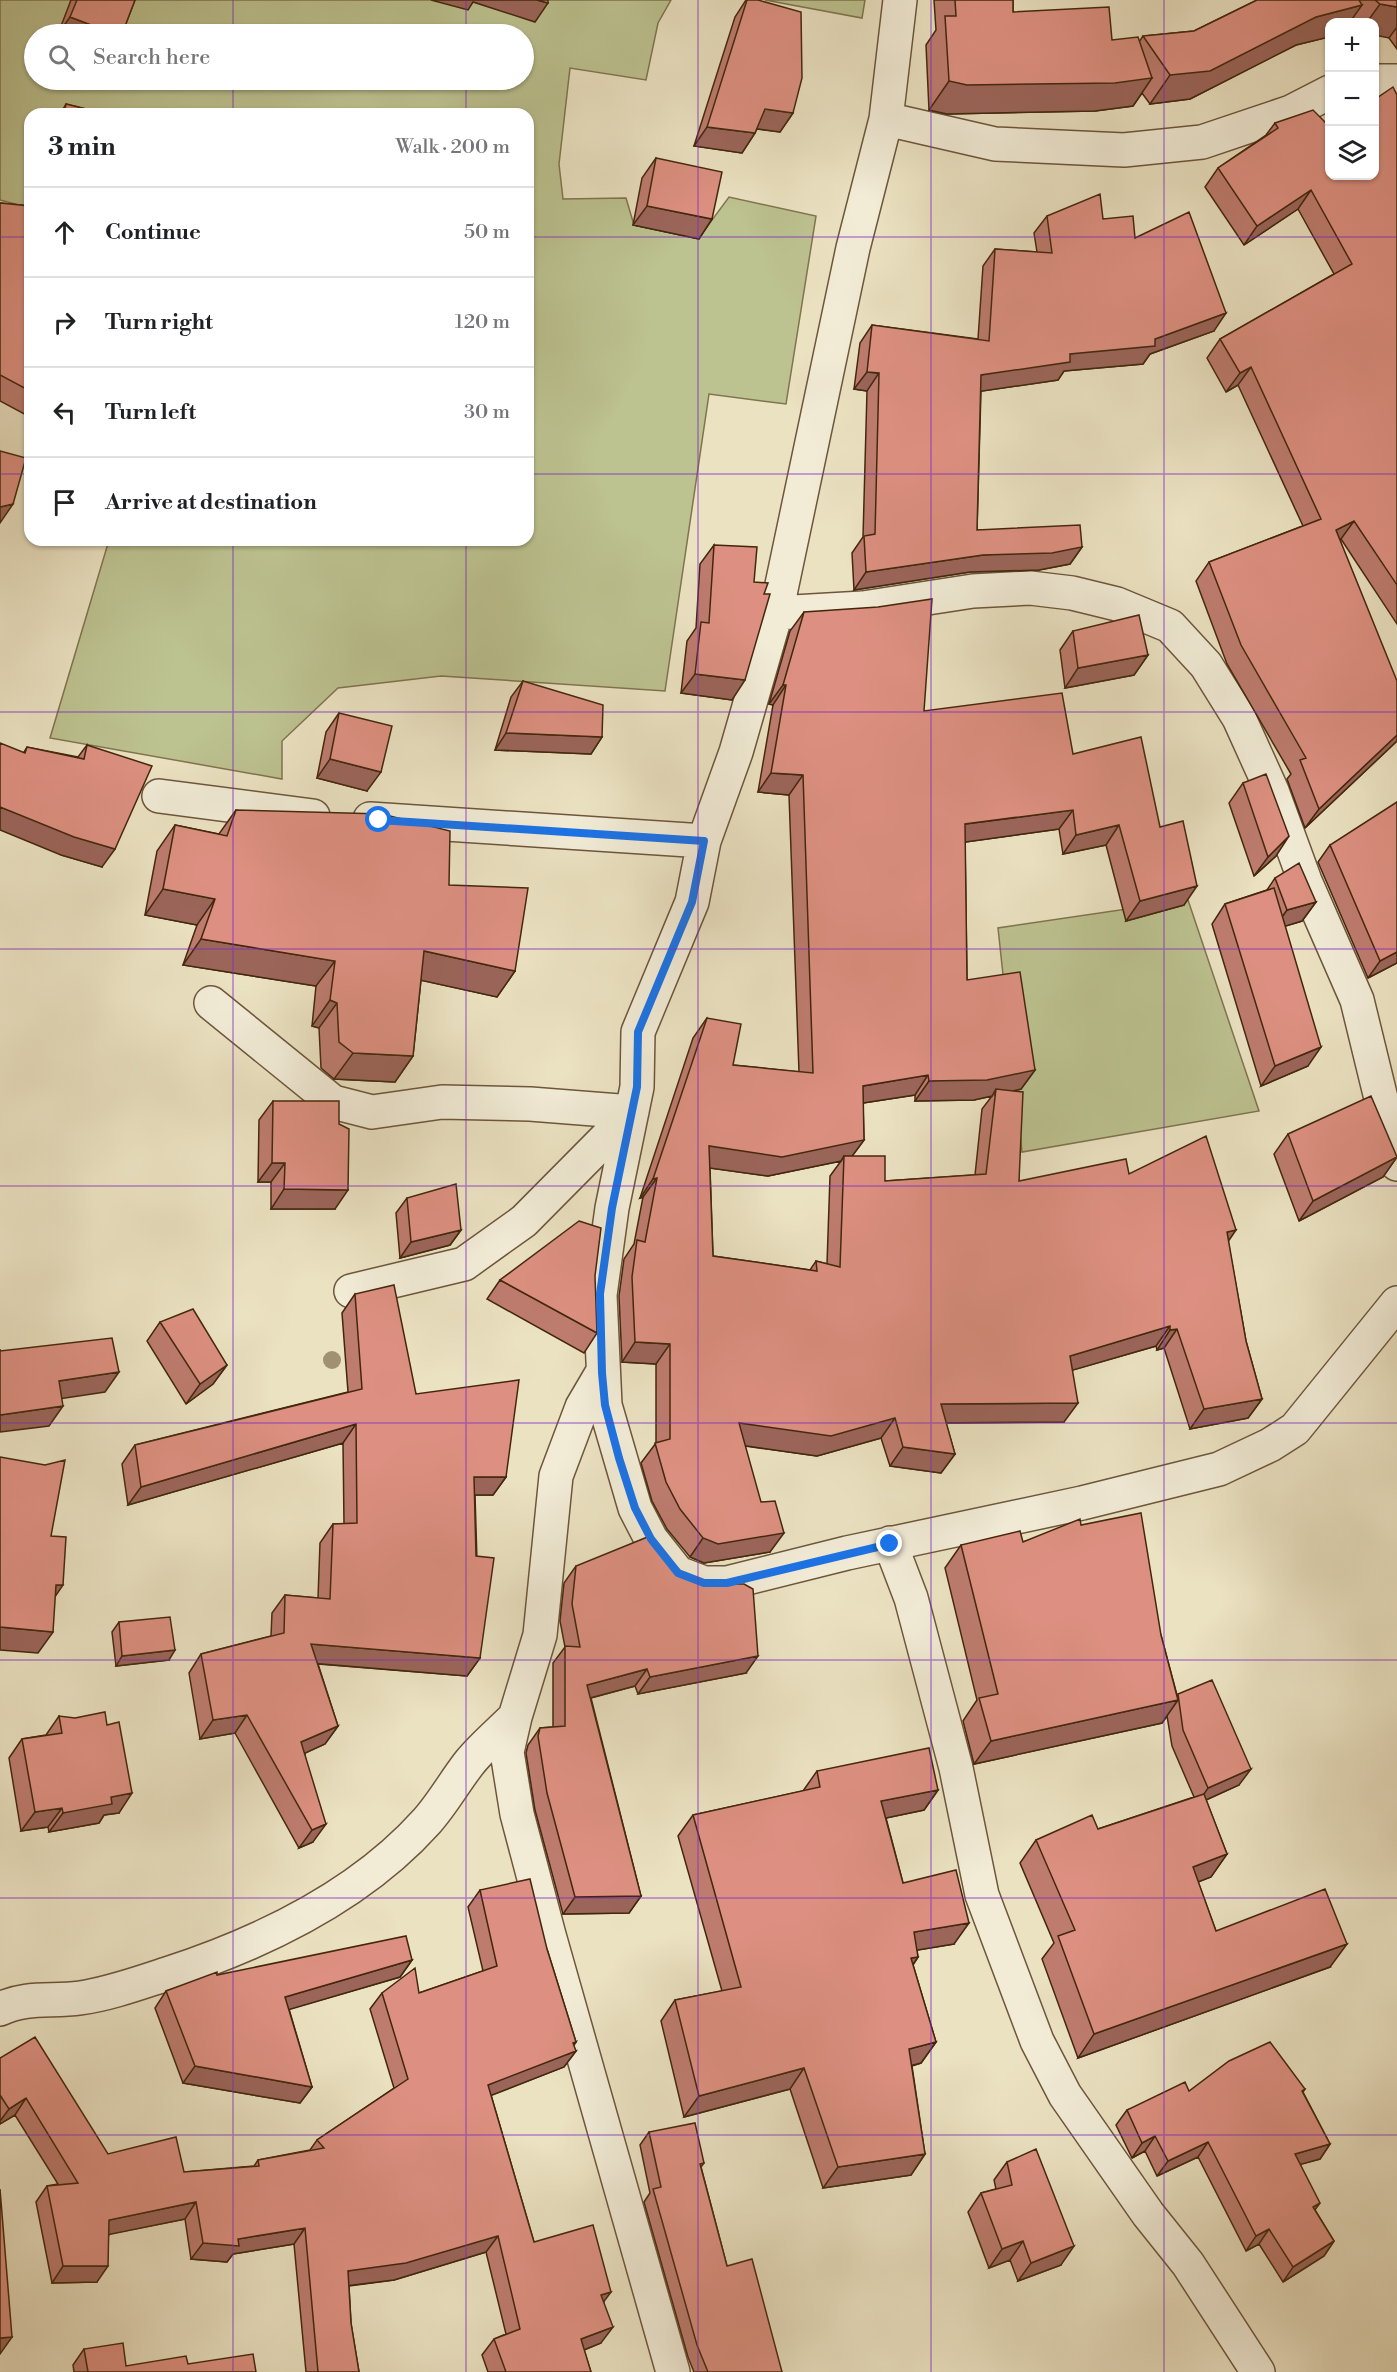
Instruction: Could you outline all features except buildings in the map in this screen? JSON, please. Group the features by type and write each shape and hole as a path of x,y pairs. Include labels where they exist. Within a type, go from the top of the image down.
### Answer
{"street":[{"path":"900,0 886,119 853,248 776,613 736,752 704,841 692,902 638,1032 637,1087 612,1208 600,1294 605,1405 635,1508 651,1539 678,1573 704,1583 727,1583 890,1544 1082,1503 1219,1469 1270,1445 1295,1429 1397,1303"},
{"path":"1379,81 1397,81"},
{"path":"886,119 995,144 1124,150 1203,142 1291,112 1325,94"},
{"path":"776,613 863,608 973,591 1030,588 1072,593 1117,604 1170,626 1206,665 1239,718 1272,791 1305,881 1357,1000 1397,1164"},
{"path":"159,796 327,818 704,841"},
{"path":"211,1003 333,1102 352,1107 372,1112 442,1102 530,1104 632,1112"},
{"path":"351,1291 464,1264 524,1221 632,1112"},
{"path":"602,1373 582,1407 556,1476 540,1635 515,1717 507,1752 517,1814 549,1935 673,2372"},
{"path":"890,1544 911,1598 956,1768 982,1895 1037,2041 1065,2095 1148,2214 1188,2264 1258,2372"},
{"path":"0,2009 17,2001 81,1998 144,1982 216,1958 272,1933 325,1903 389,1858 428,1820 472,1760 515,1717"}],"green space":[{"path":"0,0 671,0 658,23 646,80 570,68 559,164 563,199 626,198 634,225 698,239 729,197 816,216 786,404 709,394 665,691 441,676 338,688 282,741 282,779 50,738 107,546 534,546 534,108 24,108 24,206 0,200"},
{"path":"765,0 865,0 862,18"},
{"path":"1188,900 1259,1111 1022,1152 998,928"}],"route":[{"path":"379,820 704,841 692,902 638,1032 637,1087 612,1208 600,1294 605,1405 619,1458 635,1508 651,1539 678,1573 704,1583 727,1583 848,1552 890,1544"}]}
